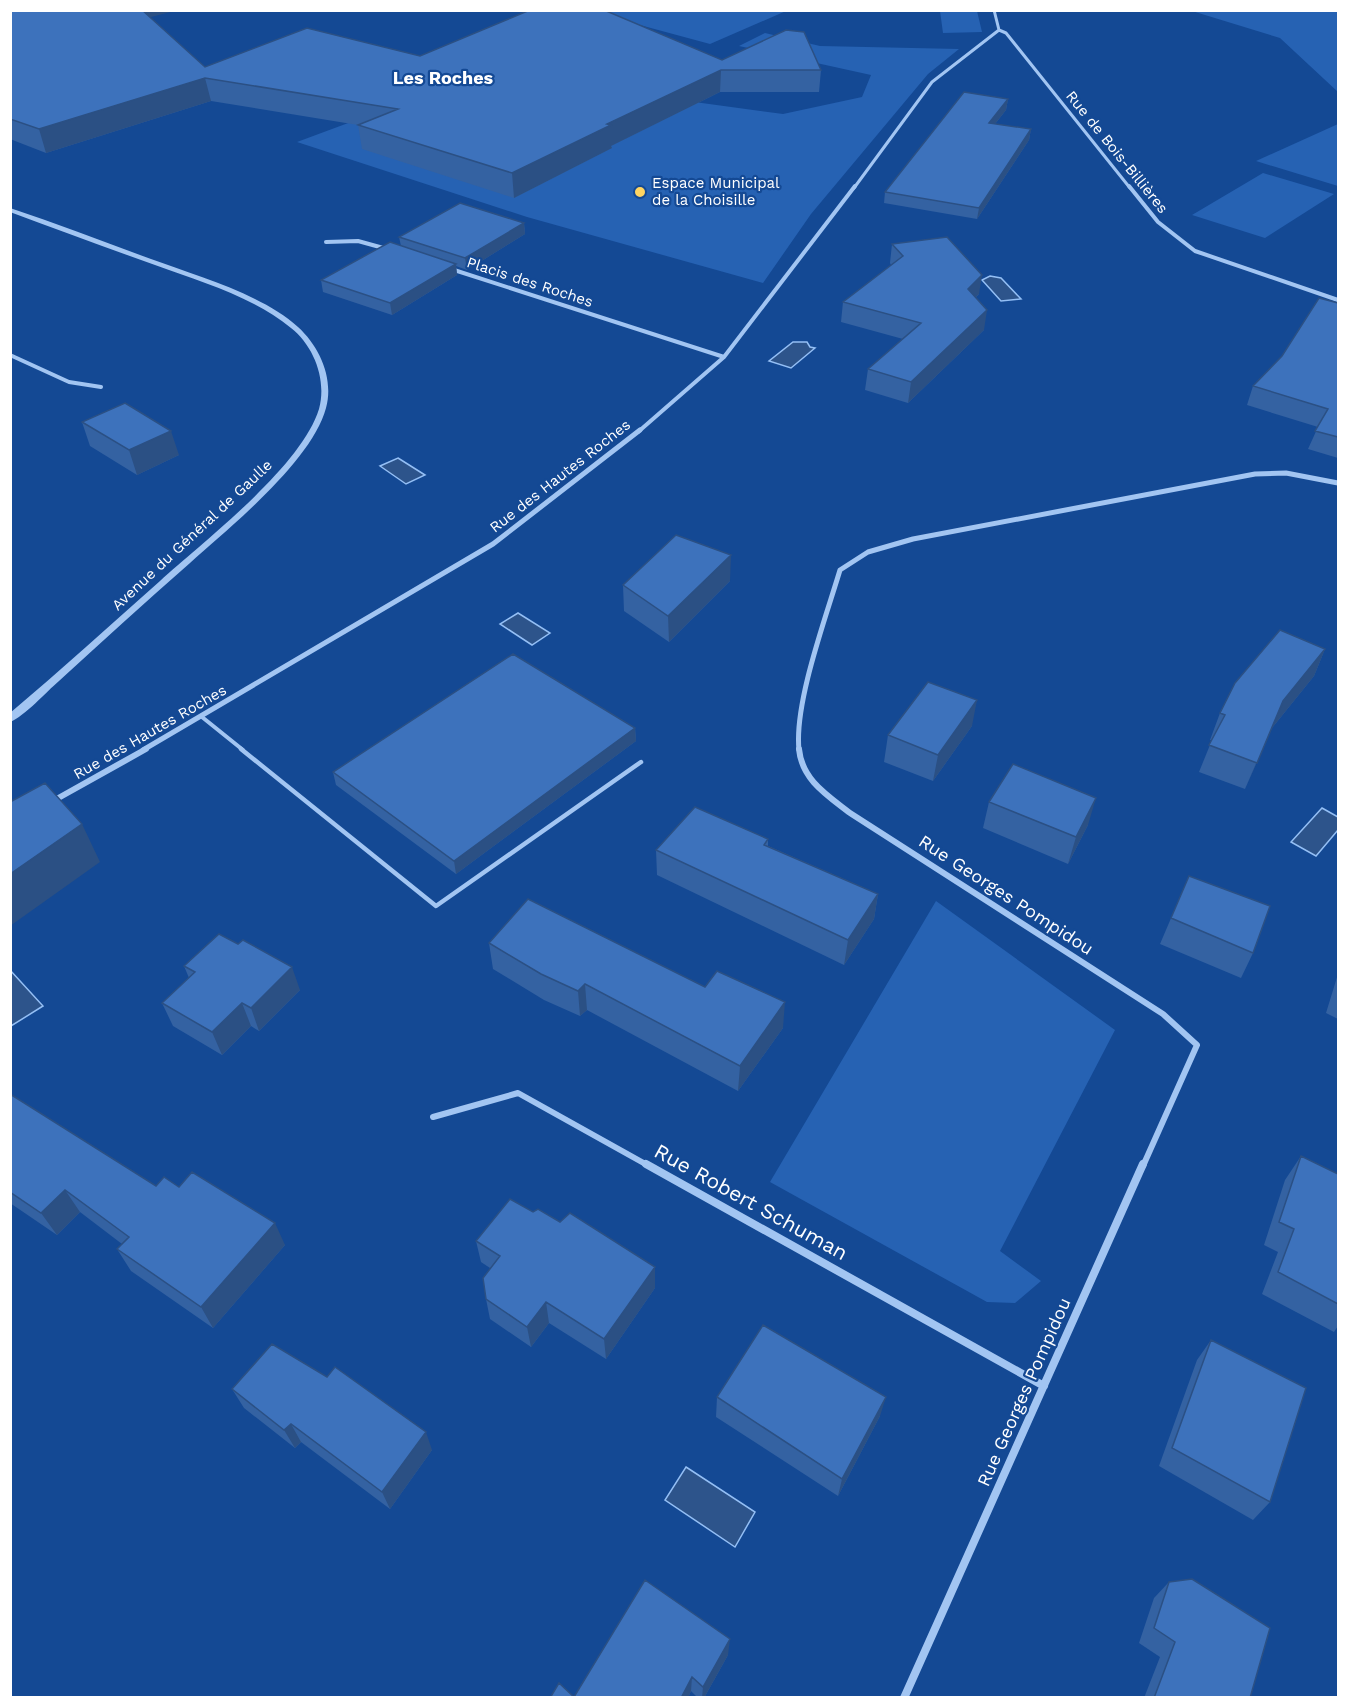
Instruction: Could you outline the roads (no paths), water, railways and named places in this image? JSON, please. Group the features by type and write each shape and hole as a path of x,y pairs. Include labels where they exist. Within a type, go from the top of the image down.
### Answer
{"street":[{"path":"994,10 999,30"},
{"name":"Rue de Bois-Billières","path":"999,30 1006,33 1158,222 1174,236 1196,251 1338,300"},
{"name":"Rue des Hautes Roches","path":"51,802 202,717 493,544 625,442 724,357 894,136 932,82 999,30"},
{"name":"Avenue du Général de Gaulle","path":"10,210 223,288 289,322 309,341 318,359 325,393 322,410 314,427 282,471 243,510 10,719"},
{"path":"326,242 358,241 390,250"},
{"name":"Placis des Roches","path":"446,268 724,357"},
{"path":"10,356 69,382 101,387"},
{"name":"Rue Georges Pompidou","path":"904,1698 1197,1045 1163,1014 850,813 815,785 800,759 800,722 840,570 868,552 913,539 1255,474 1286,473 1338,483"},
{"name":"Rue Robert Schuman","path":"433,1117 518,1093 1044,1386"}],"lane":[{"path":"202,717 436,906 641,762"}],"place":[{"name":"Espace Municipal de la Choisille","path":"640,192"}],"district":[{"name":"Les Roches","path":"443,78"}]}
